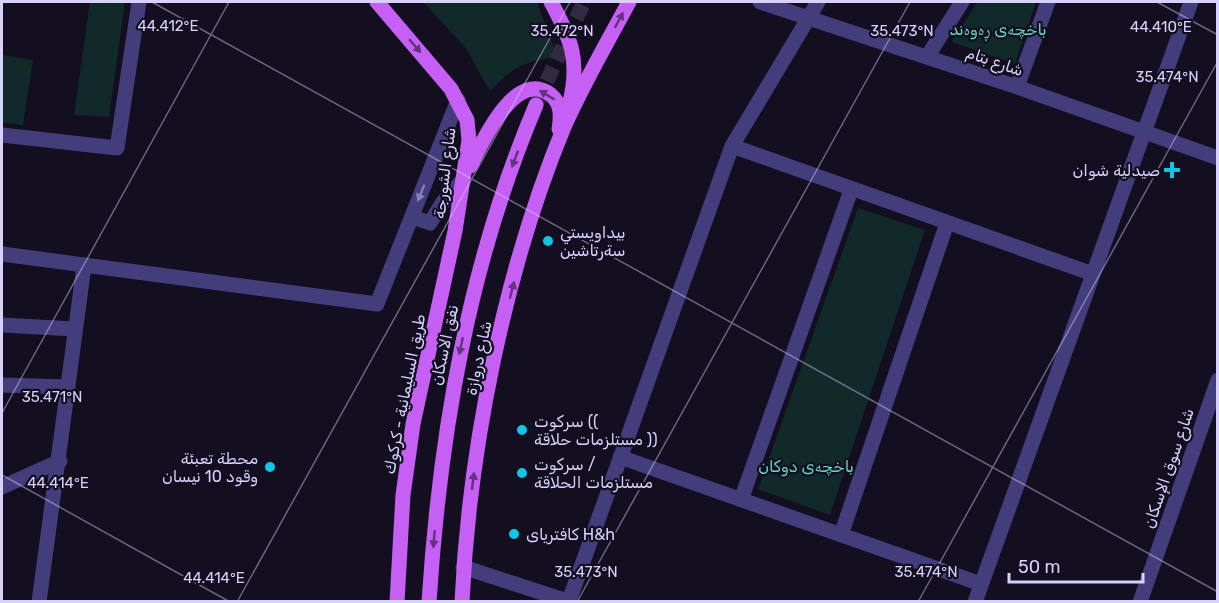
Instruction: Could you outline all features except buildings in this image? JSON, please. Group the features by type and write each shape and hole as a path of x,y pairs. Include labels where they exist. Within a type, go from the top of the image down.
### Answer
{"main road":[{"path":"377,2 441,76 458,100"},
{"path":"551,2 570,41 576,64 574,85 564,129"},
{"path":"564,129 629,2"},
{"path":"461,182 500,113 513,99 531,89 550,94 560,108 560,127 549,167"},
{"name":"شارع الشورجة","path":"455,231 469,141 467,120 458,100"},
{"name":"نفق الاسكان","path":"429,602 442,461 463,339 492,225 536,105"},
{"name":"شارع دروازة","path":"462,602 463,567 476,461 492,375 519,263 549,167 564,129"},
{"name":"طريق السليمانية - كركوك","path":"397,602 403,495 413,424 455,231"}],"street":[{"path":"2,135 117,148 139,2"},
{"name":"شارع بتام","path":"760,2 1017,87 1218,158"},
{"path":"463,567 569,601 732,146 818,2"},
{"path":"927,57 962,2"},
{"path":"1017,87 1048,2"},
{"path":"975,602 1191,2"},
{"path":"2,254 377,304 458,100"},
{"path":"732,146 1093,274"},
{"path":"412,217 430,223 443,201 461,182"},
{"path":"741,500 851,190"},
{"path":"841,535 947,223"},
{"path":"39,602 60,461 84,266"},
{"path":"2,325 75,329"},
{"name":"شارع سوق الإسكان","path":"1140,602 1218,380"},
{"path":"2,386 68,387"},
{"path":"621,457 981,584"},
{"path":"2,487 60,461"}],"green space":[{"path":"90,2 125,2 109,117 74,115"},
{"path":"423,2 537,2 558,58 538,60 521,66 490,91 465,47"},
{"name":"باخچەی ڕەوەند","path":"977,2 1036,2 1015,64 952,42"},
{"path":"2,55 33,60 23,125 2,122"},
{"name":"باخچەی دوکان","path":"858,208 925,230 830,515 758,489"}],"tunnel":[{"path":"537,102 584,2"}],"place":[{"name":"صيدلية شوان","path":"1172,170"},
{"name":"بيداويستي سةرتاشين","path":"548,241"},
{"name":"سركوت (( مستلزمات حلاقة ))","path":"522,430"},
{"name":"محطة تعبئة وقود 10 نيسان","path":"270,467"},
{"name":"سركوت / مستلزمات الحلاقة","path":"522,473"},
{"name":"کافتریای H&h","path":"514,534"}]}
